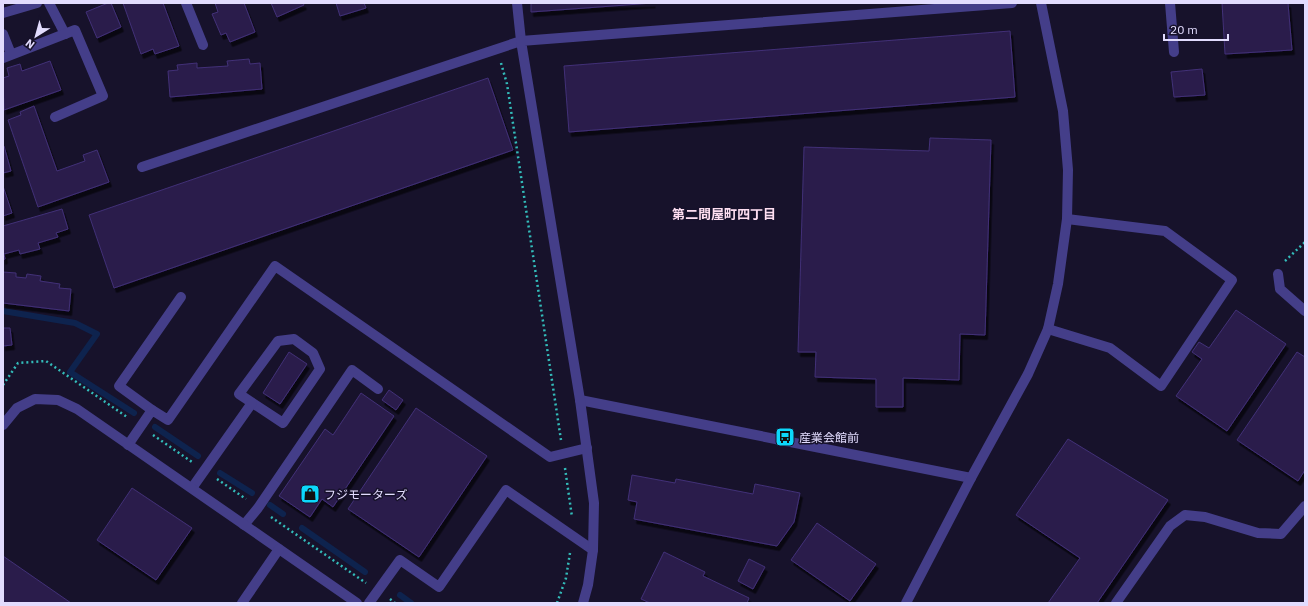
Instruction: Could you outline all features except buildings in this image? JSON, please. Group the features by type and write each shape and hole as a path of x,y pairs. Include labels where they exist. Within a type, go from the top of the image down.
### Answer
{"street":[{"path":"3,13 37,3"},
{"path":"49,3 65,34"},
{"path":"186,3 203,45"},
{"path":"517,3 580,400 594,503 593,550 588,586 583,603"},
{"path":"142,167 522,41 1012,3"},
{"path":"906,603 971,478 1028,374 1048,329 1058,284 1067,219 1068,170 1063,111 1041,3"},
{"path":"1170,3 1174,52"},
{"path":"3,34 7,56 75,30 104,96 55,117"},
{"path":"1048,329 1110,348 1161,386 1232,280 1165,231 1067,219"},
{"path":"181,297 118,386 168,420 275,266 550,457 587,448"},
{"path":"1278,274 1280,289 1305,310"},
{"path":"294,339 313,353 320,369 283,423 252,403 239,394 278,341 294,339"},
{"path":"244,525 258,508 352,370 378,389"},
{"path":"3,425 17,408 35,399 58,400 77,409 357,603"},
{"path":"580,400 971,478"},
{"path":"192,488 252,403"},
{"path":"128,444 152,410"},
{"path":"370,603 400,560 439,587 506,490 593,550"},
{"path":"1116,603 1170,526 1185,515 1205,516 1258,533 1281,534 1305,506"},
{"path":"242,603 279,549"}],"path":[{"path":"498,49 507,84 574,525 566,578 557,603"},
{"path":"1278,274 1284,262 1305,242"}],"waterway":[{"path":"3,311 75,323 97,334 70,372 134,413"},
{"path":"155,427 198,456"},
{"path":"220,473 252,493"},
{"path":"270,505 283,514"},
{"path":"302,528 365,572"},
{"path":"400,595 411,603"}],"place":[{"name":"産業会館前","path":"785,437"},
{"name":"フジモーターズ","path":"310,494"}],"district":[{"name":"第二問屋町四丁目","path":"724,214"}]}
